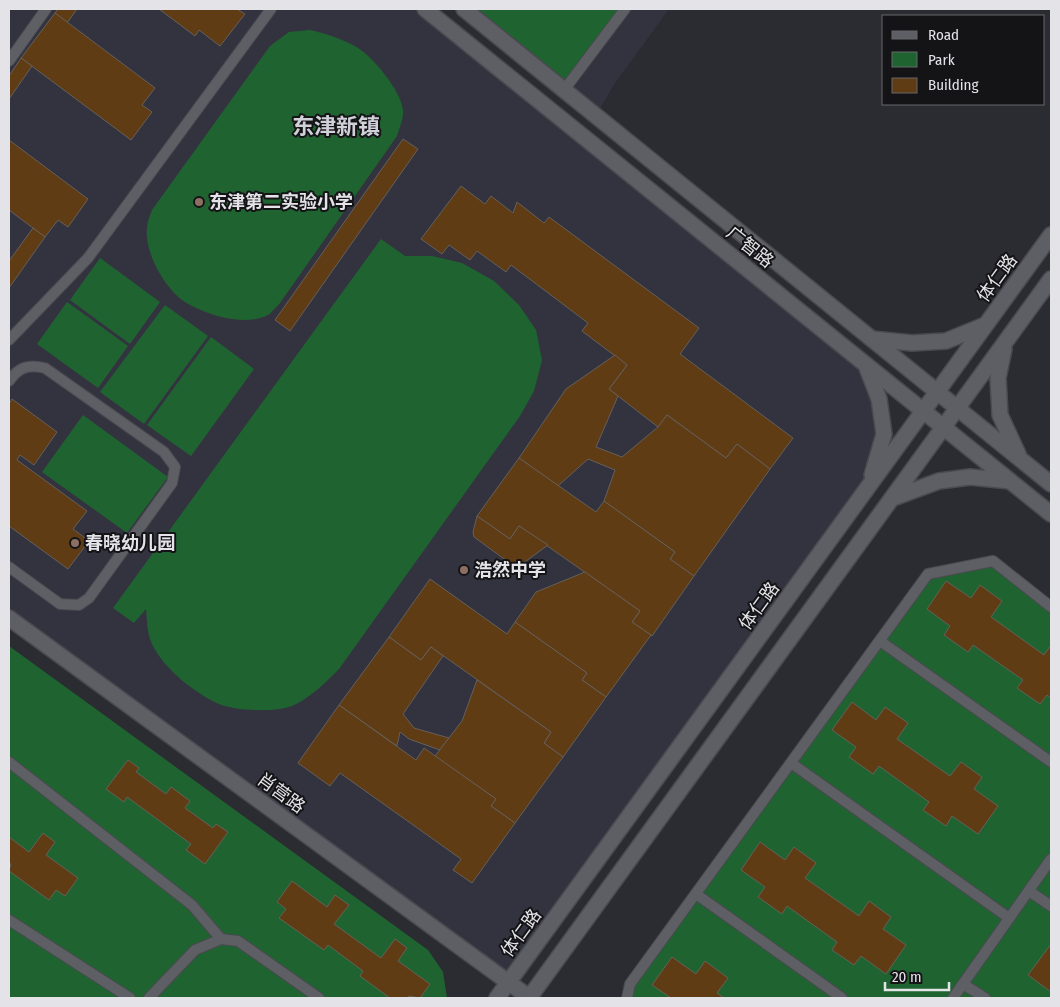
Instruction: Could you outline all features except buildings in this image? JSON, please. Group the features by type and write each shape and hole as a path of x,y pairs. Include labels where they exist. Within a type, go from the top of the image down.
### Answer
{"street":[{"name":"广智路","path":"425,9 1051,514"},
{"name":"广智路","path":"464,9 1051,484"},
{"name":"体仁路","path":"497,998 1051,235"},
{"path":"529,998 1051,279"},
{"path":"872,339 912,343 946,341 986,324"},
{"path":"1005,343 998,378 1000,415 1020,458"},
{"path":"865,364 880,399 884,434 870,486"},
{"path":"893,498 939,481 970,477 1010,481"},
{"name":"肖营路","path":"9,618 529,998"}],"lane":[{"path":"9,61 46,9"},
{"path":"9,340 88,258 271,9"},
{"path":"564,90 625,9"},
{"path":"9,381 22,368 34,365 45,368 164,452 175,467 172,483 89,598 79,605 60,604 9,567"},
{"path":"627,998 630,984 928,574 993,561 1051,607"},
{"path":"880,641 1051,762"},
{"path":"9,762 192,904 220,939"},
{"path":"791,763 1009,918"},
{"path":"953,998 1051,859"},
{"path":"1029,891 1051,906"},
{"path":"696,894 842,998"},
{"path":"9,920 130,998"},
{"path":"149,998 195,950 220,939 238,941 319,998"},
{"path":"964,984 984,998"}],"shaded area":[{"name":"浩然中学","path":"9,9 423,9 865,364 884,434 869,486 509,982 9,618"},
{"path":"464,9 669,9 613,86 596,116"}],"green space":[{"path":"464,9 625,9 564,90"},
{"path":"310,30 335,37 358,48 379,67 401,102 403,116 397,136 272,312 266,316 246,320 214,315 185,302 170,288 157,269 152,259 147,238 152,210 270,46 289,32"},
{"path":"381,239 405,256 432,256 462,263 494,281 519,305 536,330 542,360 534,391 520,416 334,674 306,698 287,708 256,710 219,704 199,693 178,677 161,659 150,639 146,609 134,623 113,608"},
{"path":"100,258 160,302 130,344 70,300"},
{"path":"67,302 128,346 98,388 37,344"},
{"path":"165,305 208,336 144,424 100,392"},
{"path":"211,337 254,369 191,456 147,425"},
{"path":"83,415 168,477 127,533 42,472"},
{"path":"993,561 1051,607 1051,998 627,998 630,984 928,574"},
{"path":"9,646 428,950 443,972 447,998 9,998"}],"place":[{"name":"东津第二实验小学","path":"199,202"},
{"name":"春晓幼儿园","path":"75,543"},
{"name":"浩然中学","path":"464,570"}],"district":[{"name":"东津新镇","path":"336,126"}]}
